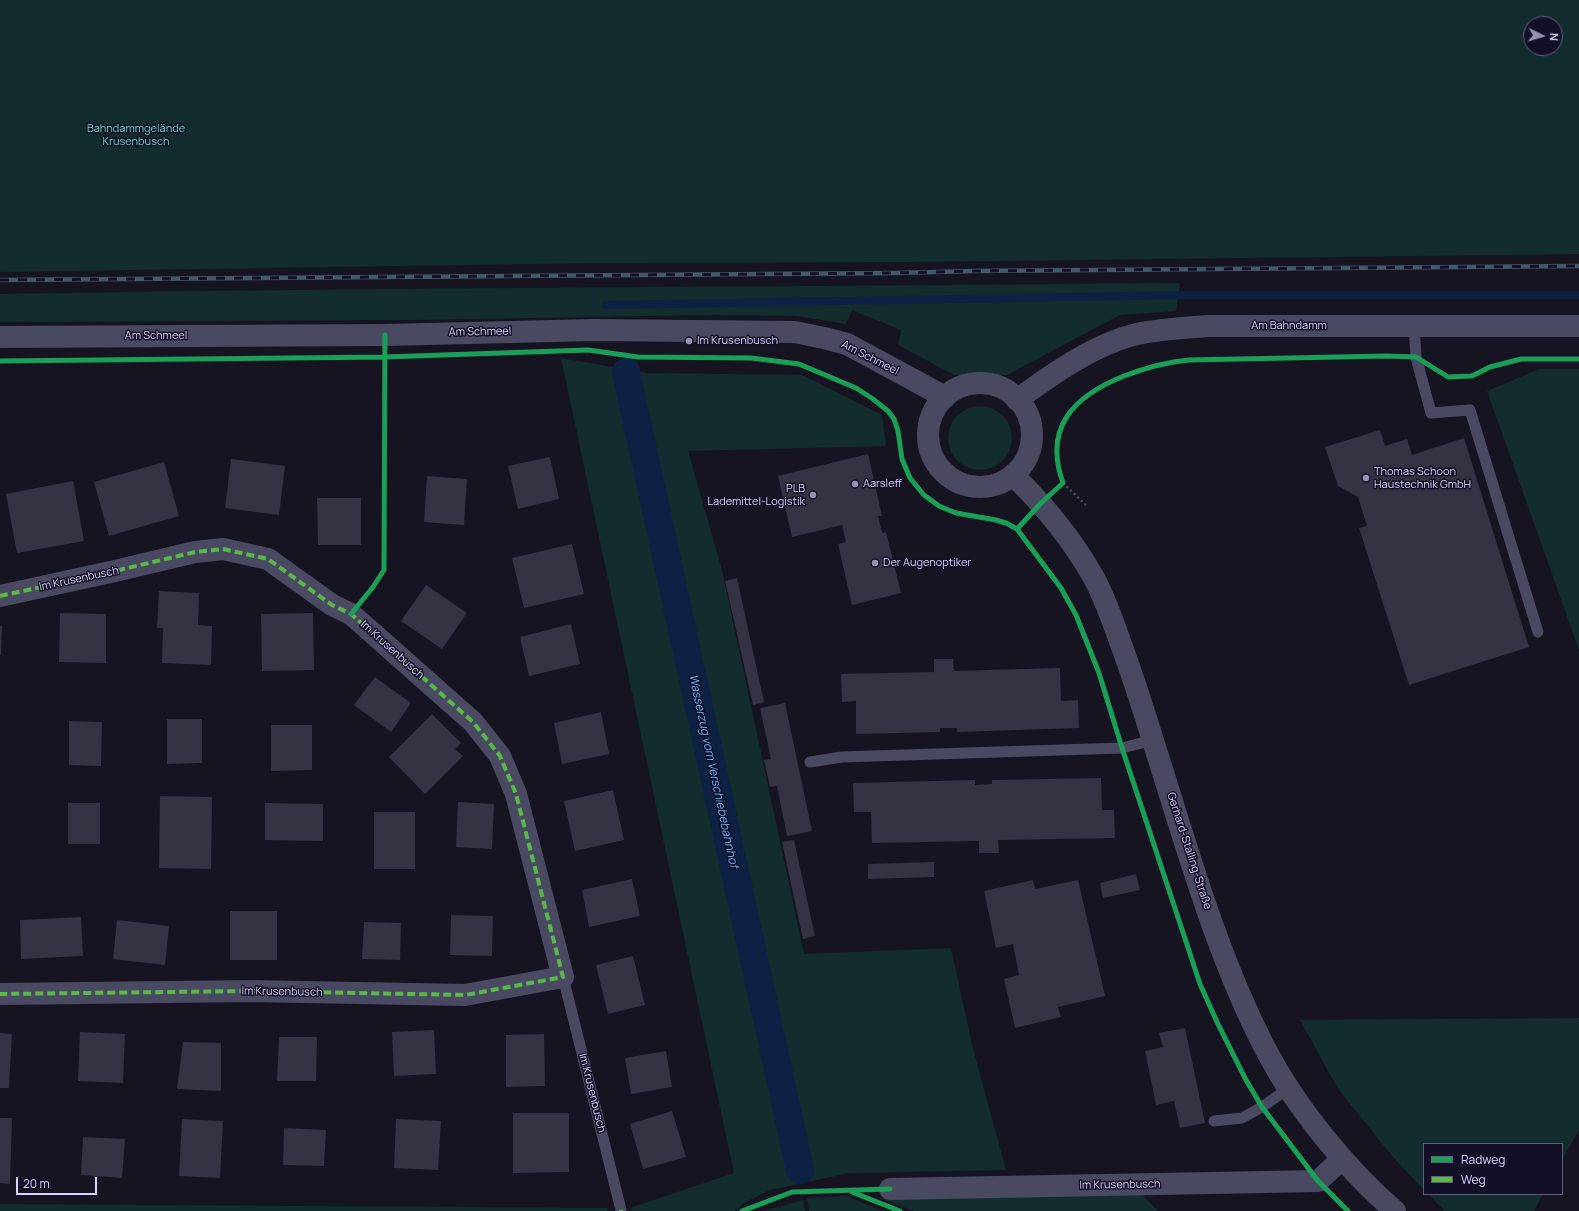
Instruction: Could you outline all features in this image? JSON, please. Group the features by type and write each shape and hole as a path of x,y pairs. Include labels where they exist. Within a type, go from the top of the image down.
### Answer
{"street":[{"name":"Am Bahndamm","path":"1017,400 1047,378 1081,358 1136,334 1163,329 1208,326 1579,326"},
{"name":"Am Schmeel","path":"0,337 384,335 594,330 795,332 847,344 944,396"},
{"path":"972,384 989,384 1005,390 1017,400 1028,414 1032,434 1030,448 1024,463 1009,479 986,487 970,486 960,484 942,471 934,461 928,435 930,420 935,409 944,396 956,389 972,384"},
{"name":"Gerhard-Stalling-Straße","path":"1013,475 1041,503 1060,525 1094,579 1117,632 1229,970 1267,1052 1289,1088 1342,1159 1381,1200 1395,1211"},
{"name":"Im Krusenbusch","path":"0,596 115,572 195,552 224,549 268,559 332,605 352,614 473,722 500,756 516,794 563,977 465,995 250,991 0,994"},
{"name":"Im Krusenbusch","path":"890,1189 1318,1181 1342,1159"}],"lane":[{"path":"1414,326 1416,357 1431,413 1470,410 1538,632"},
{"path":"810,762 842,756 1122,748 1153,740"},
{"name":"Im Krusenbusch","path":"563,977 621,1210"},
{"path":"1214,1121 1242,1118 1262,1107 1289,1088"}],"path":[{"path":"1086,505 1063,483 1059,470 1057,457 1058,441 1062,426 1069,412 1080,401 1096,389 1157,364 1189,360 1387,356 1416,357 1448,377 1472,376 1490,367 1521,359 1579,359"},
{"path":"758,358 799,364 856,388 888,411 894,419 898,431 902,459 910,478 924,495 940,506 956,513 996,520 1006,523 1016,530 1041,503 1063,483"}],"green space":[{"name":"Bahndammgelände Krusenbusch","path":"0,0 1579,0 1579,254 909,262 595,263 0,272"},
{"path":"1180,283 1176,311 1120,315 1007,375 954,375 898,345 901,330 852,310 846,324 797,316 713,315 411,320 0,322 0,294 442,288"},
{"path":"561,358 648,373 802,375 882,415 886,446 688,451 722,570 804,954 951,948 973,1049 1006,1170 850,1173 770,1190 744,1203 735,1211 632,1211 630,1208 734,1173"},
{"path":"1539,369 1579,369 1579,650 1487,391"},
{"path":"980,406 992,408 1003,415 1010,426 1012,438 1010,450 1003,461 992,468 980,470 968,468 957,461 950,450 948,438 950,426 957,415 968,408"},
{"path":"1579,1018 1579,1130 1563,1158 1563,1143 1423,1143 1423,1189 1393,1157 1338,1089 1300,1020"},
{"path":"1140,1192 1158,1211 914,1211 879,1198"},
{"path":"1429,1195 1542,1195 1534,1211 1445,1211"},
{"path":"847,1196 883,1211 809,1211 807,1198"},
{"path":"803,1200 805,1211 765,1211 767,1210"},
{"path":"0,1204 607,1208 608,1211 0,1211"}],"building":[{"path":"1380,430 1385,446 1407,439 1412,455 1464,438 1529,647 1409,685 1359,528 1367,526 1358,497 1338,486 1325,447"},
{"path":"868,454 882,516 878,516 882,533 886,532 901,593 852,605 838,544 846,542 842,525 792,537 778,476"},
{"path":"550,457 559,499 518,509 508,466"},
{"path":"231,459 285,466 279,515 225,508"},
{"path":"164,462 179,516 109,536 94,482"},
{"path":"427,476 467,479 464,525 424,522"},
{"path":"73,481 84,541 17,553 6,494"},
{"path":"317,498 361,498 361,545 318,545"},
{"path":"572,544 584,594 524,608 512,558"},
{"path":"737,578 764,702 753,705 725,581"},
{"path":"426,585 467,613 442,649 401,621"},
{"path":"159,591 199,593 198,625 212,626 211,665 162,663 163,628 157,628"},
{"path":"60,613 106,614 106,663 59,662"},
{"path":"313,613 314,670 262,671 261,614"},
{"path":"571,624 580,664 529,676 520,637"},
{"path":"0,626 2,626 1,655 0,655"},
{"path":"934,659 953,659 954,671 1060,668 1061,701 1078,700 1079,728 957,732 957,728 940,728 940,732 856,734 856,701 842,702 841,674 934,672"},
{"path":"375,677 411,703 391,732 354,705"},
{"path":"785,703 812,831 787,836 777,786 770,787 764,760 771,759 760,708"},
{"path":"601,712 609,754 562,764 554,723"},
{"path":"432,714 461,743 455,749 463,756 425,794 389,757"},
{"path":"167,719 202,719 202,763 167,764"},
{"path":"69,721 102,722 101,766 69,765"},
{"path":"271,725 312,725 312,770 271,771"},
{"path":"1101,778 1102,810 1114,810 1115,838 998,840 999,853 979,853 979,841 872,843 871,812 854,812 853,783 975,780 975,785 992,784 992,780"},
{"path":"613,790 624,840 575,851 564,801"},
{"path":"160,796 212,797 211,869 159,868"},
{"path":"458,802 494,804 492,849 456,847"},
{"path":"68,803 100,803 100,844 68,844"},
{"path":"265,803 323,804 323,841 265,840"},
{"path":"374,812 415,812 415,869 374,869"},
{"path":"794,840 815,936 803,939 782,842"},
{"path":"934,862 934,877 868,879 868,864"},
{"path":"1136,874 1140,890 1103,898 1100,883"},
{"path":"632,879 640,916 589,927 582,890"},
{"path":"1033,880 1035,889 1078,880 1105,996 1058,1007 1061,1017 1015,1028 1004,979 1019,975 1013,944 996,948 984,891"},
{"path":"230,911 277,911 277,960 230,960"},
{"path":"451,915 493,916 492,956 450,955"},
{"path":"81,917 83,956 21,959 20,920"},
{"path":"117,920 169,926 165,965 113,959"},
{"path":"364,922 401,923 400,960 362,959"},
{"path":"633,956 645,1005 608,1014 596,965"},
{"path":"1185,1028 1205,1123 1180,1128 1174,1101 1156,1105 1145,1051 1163,1047 1159,1033"},
{"path":"434,1030 436,1074 394,1076 392,1032"},
{"path":"80,1032 125,1034 123,1083 78,1081"},
{"path":"0,1033 12,1034 9,1088 0,1088"},
{"path":"544,1034 545,1086 506,1087 506,1035"},
{"path":"279,1037 317,1037 316,1081 277,1081"},
{"path":"183,1042 221,1043 221,1091 177,1089"},
{"path":"666,1051 672,1087 631,1094 625,1058"},
{"path":"672,1111 686,1157 643,1169 630,1124"},
{"path":"513,1113 569,1113 569,1172 513,1173"},
{"path":"0,1118 12,1118 10,1184 0,1183"},
{"path":"182,1119 223,1121 220,1178 179,1176"},
{"path":"396,1119 441,1121 438,1170 394,1168"},
{"path":"284,1128 326,1130 324,1166 283,1165"},
{"path":"83,1137 125,1139 122,1178 81,1175"}],"waterway":[{"path":"606,305 1188,295 1579,295"},
{"name":"Wasserzug vom Verschiebebahnhof","path":"626,372 800,1170"}],"railway":[{"path":"0,280 1579,266"}],"marked path":[{"path":"0,596 195,552 223,549 268,559 332,605 351,614 473,722 500,756 516,794 563,977 465,995 250,991 0,994"}],"cycle path":[{"path":"351,614 373,587 384,570 385,335"},
{"path":"0,361 385,357 588,350 638,357 751,358 799,364 856,388 888,411 894,419 898,431 902,459 910,478 924,495 939,506 956,513 996,520 1017,529 1061,588 1076,615 1099,673 1122,748 1200,984 1217,1022 1246,1080 1262,1107 1318,1181 1348,1211"},
{"path":"1017,529 1041,503 1063,483 1058,463 1057,445 1060,430 1067,416 1077,404 1106,384 1148,368 1172,362 1189,360 1387,356 1416,357 1448,377 1472,376 1490,367 1521,359 1579,359"},
{"path":"742,1211 792,1192 890,1189"},
{"path":"852,1192 900,1211"}],"place":[{"name":"Im Krusenbusch","path":"689,341"},
{"name":"Thomas Schoon Haustechnik GmbH","path":"1366,478"},
{"name":"Aarsleff","path":"855,484"},
{"name":"PLB Lademittel-Logistik","path":"813,495"},
{"name":"Der Augenoptiker","path":"875,563"}]}
